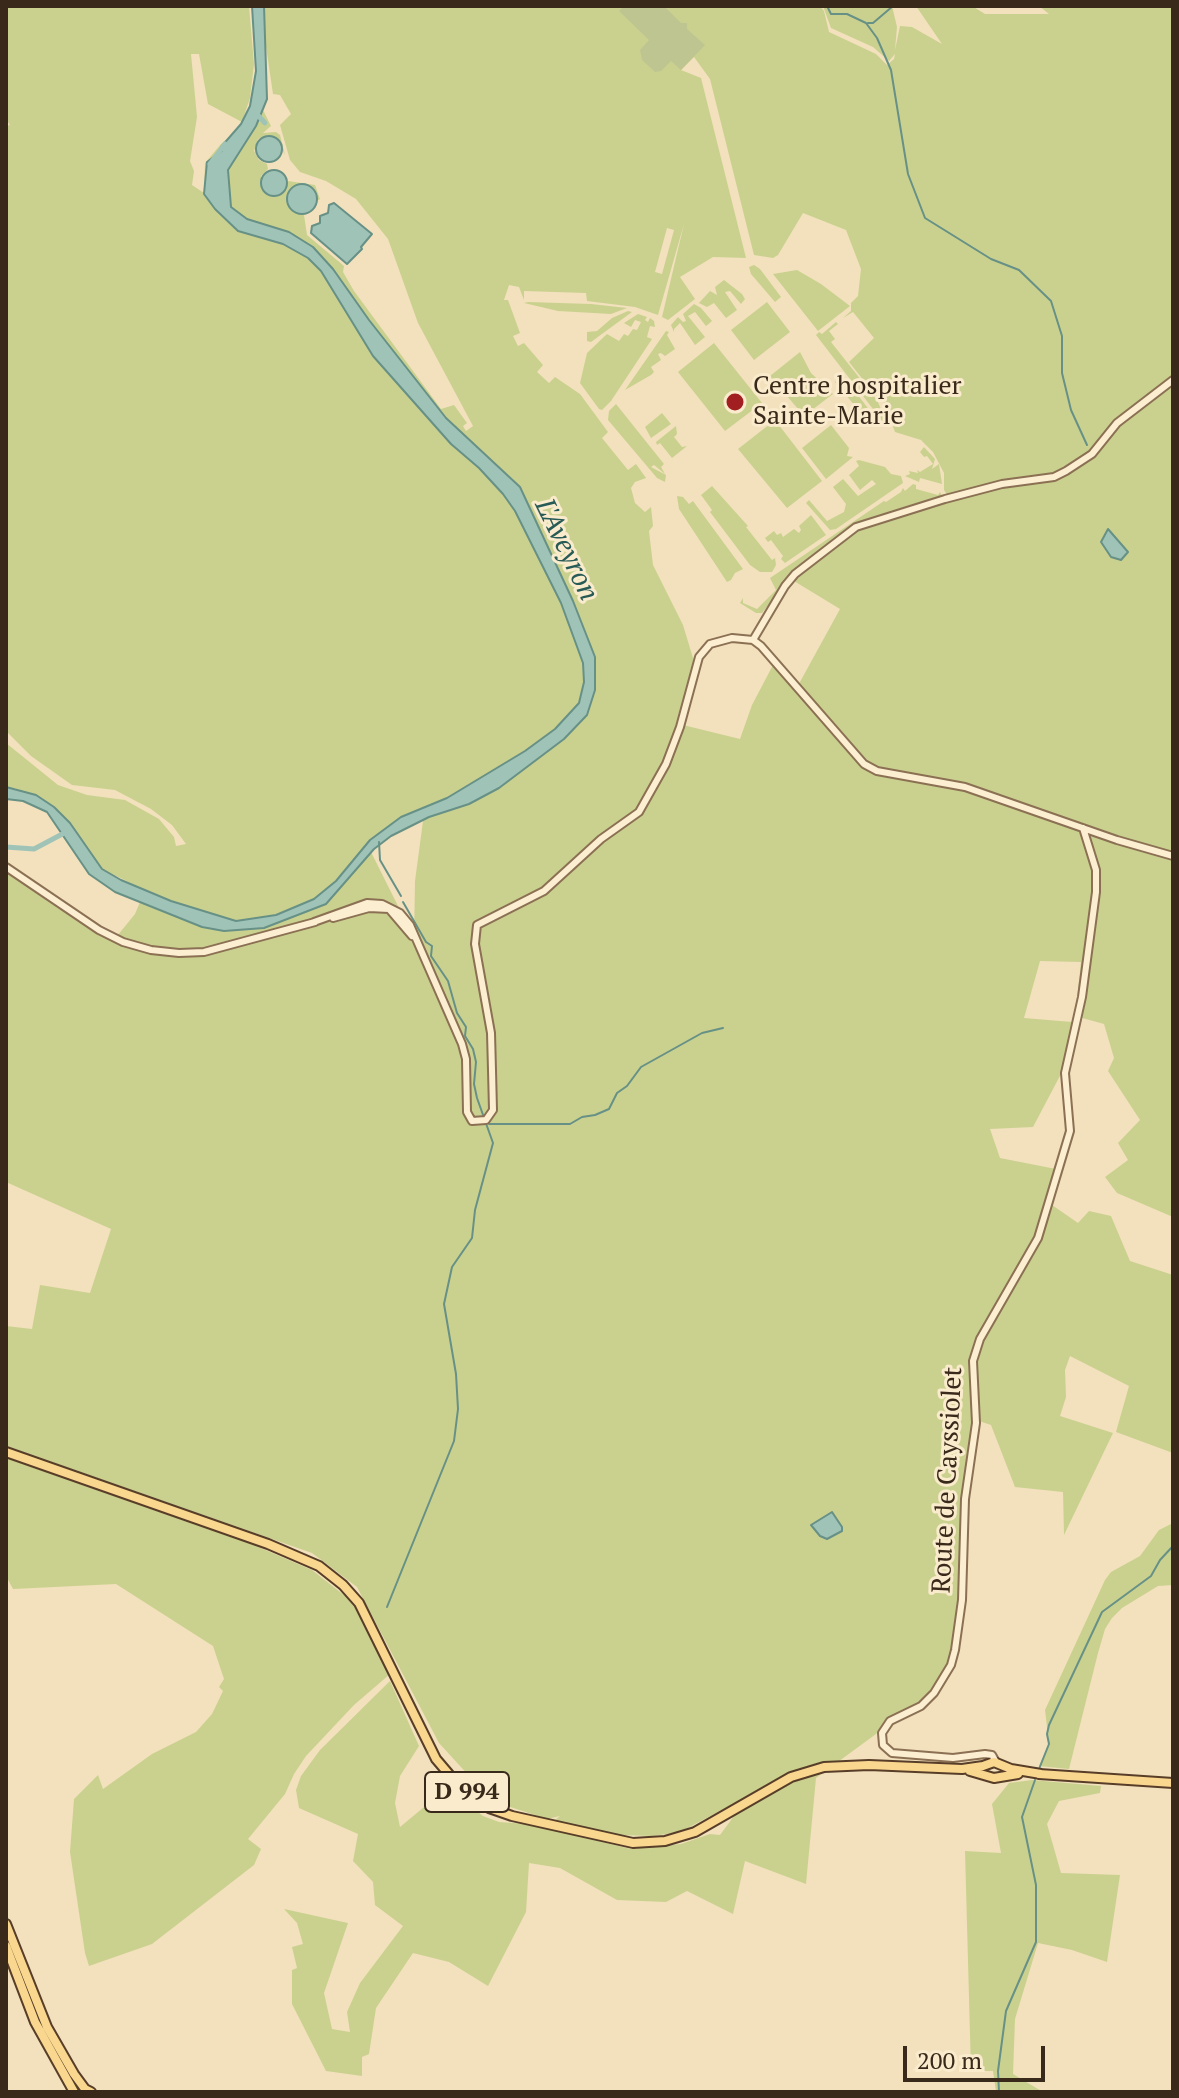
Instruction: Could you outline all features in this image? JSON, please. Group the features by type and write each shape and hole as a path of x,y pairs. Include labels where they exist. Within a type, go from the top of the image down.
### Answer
{"main road":[{"name":"D 994","path":"6,1452 268,1544 319,1566 359,1603 436,1759 459,1786 489,1808 512,1816 633,1843 665,1841 695,1832 791,1777 815,1769 869,1765 994,1768 1173,1783"},
{"path":"6,1924 47,2027 74,2074 91,2092"},
{"path":"6,1946 35,2022 74,2092"}],"street":[{"path":"753,640 795,574 856,527 988,488 1054,477 1092,454 1117,423 1173,380"},
{"path":"6,867 99,930 123,942 151,950 204,952 369,908 389,909 416,942 462,1044 466,1059 467,1112 472,1121 481,1121 489,1117 493,1110 491,1033 475,944 477,925 544,891 601,839 639,812 666,764 680,727 699,657 710,644 741,637 753,640 864,764 877,771 965,787 1173,856"},
{"name":"Route de Cayssiolet","path":"994,1768 992,1755 953,1758 901,1755 888,1751 882,1742 883,1729 890,1721 921,1706 934,1693 951,1665 962,1600 965,1499 976,1423 973,1361 980,1339 1038,1238 1070,1131 1065,1073 1078,1016 1096,892 1096,870 1083,828"}],"green space":[{"path":"6,6 249,6 254,64 250,98 242,122 208,104 199,54 191,54 197,117 190,161 194,171 192,185 204,193 205,163 221,144 262,108 271,126 263,133 276,132 280,135 285,155 276,137 268,135 258,139 254,151 268,169 261,176 261,188 267,195 276,197 284,193 288,181 315,185 320,199 317,201 314,189 301,183 289,191 288,206 304,215 307,235 344,266 343,272 354,291 441,409 454,405 467,423 463,426 466,431 473,426 418,323 388,239 356,199 326,181 300,172 290,160 280,125 291,114 280,95 273,94 260,6 820,6 829,32 876,54 887,65 895,54 889,61 873,47 831,28 823,6 892,6 897,27 895,50 900,26 912,27 942,44 916,6 972,6 985,14 1049,14 1039,6 1173,6 1173,1217 1117,1193 1105,1177 1128,1160 1118,1143 1140,1120 1108,1071 1114,1058 1104,1024 1075,1016 1081,962 1040,961 1024,1018 1072,1022 1062,1072 1033,1127 990,1129 1000,1158 1061,1170 1052,1205 1078,1223 1089,1211 1111,1216 1130,1261 1173,1275 1173,1453 1116,1432 1129,1386 1070,1356 1065,1370 1066,1397 1060,1416 1113,1433 1064,1535 1063,1492 1015,1487 991,1425 973,1419 962,1499 961,1587 953,1654 926,1699 886,1720 876,1734 816,1778 806,1884 745,1861 733,1914 687,1891 666,1902 617,1900 560,1868 529,1863 526,1912 488,1986 449,1962 413,1953 376,2008 369,2054 362,2057 362,2076 326,2071 292,2004 292,1970 297,1968 292,1947 303,1944 297,1923 284,1909 348,1923 324,1993 332,2029 350,2032 347,2012 360,1983 403,1926 375,1905 373,1882 353,1861 358,1834 299,1808 296,1790 301,1776 320,1750 390,1681 419,1746 400,1776 395,1803 400,1827 447,1788 483,1816 499,1822 527,1824 631,1849 681,1844 710,1834 720,1835 734,1816 762,1799 754,1793 680,1832 653,1836 617,1835 554,1821 560,1816 547,1819 492,1801 439,1743 357,1587 312,1553 6,1446 6,1326 32,1329 40,1285 90,1293 111,1229 6,1182 6,871 56,907 113,941 135,914 145,890 102,869 70,823 17,789 6,787 6,743 58,785 87,795 125,800 159,819 174,837 176,846 186,844 172,825 151,809 115,790 72,785 31,756 6,731 6,126 10,125 6,119","holes":["694,57 710,79 754,255 773,258 778,255 803,213 846,230 861,269 858,296 851,303 851,311 843,318 853,312 874,338 849,362 876,396 881,395 895,432 921,440 933,452 944,473 947,495 966,491 952,501 855,530 794,581 840,609 795,691 773,665 752,705 740,739 683,725 696,668 683,625 653,565 649,531 653,526 651,507 645,512 635,503 631,488 635,482 646,478 636,464 628,470 602,438 608,432 580,394 555,377 549,383 537,372 543,365 524,343 518,346 513,336 520,333 508,300 504,300 509,285 519,287 524,300 524,291 586,293 587,301 635,307 658,315 684,224 662,317 668,320 695,299 680,277 713,257 746,258 701,78 681,70","667,228 674,230 662,274 655,272","401,818 423,821 415,881 414,938 371,852 370,840"]},
{"path":"624,6 664,6 681,23 687,23 687,29 705,45 681,70 671,61 661,71 655,72 642,60 640,50 649,40 619,11"},
{"path":"754,265 781,297 775,302 751,274 749,267"},
{"path":"797,270 850,306 818,331 773,274"},
{"path":"724,280 745,299 741,304 730,291 725,292 737,310 726,318 714,303 707,307 699,303 710,291 717,295 715,287"},
{"path":"767,302 790,332 754,360 731,330"},
{"path":"524,303 627,308 611,314 558,311"},
{"path":"694,304 712,321 706,326 695,312 688,316 705,337 695,345 680,323 674,332 671,325 678,317 686,321 683,314"},
{"path":"632,312 591,342 587,341 587,332 597,331 612,318"},
{"path":"638,314 647,317 645,320 648,322 650,318 654,321 655,327 650,326 647,337 652,339 611,401 602,410 599,409 580,383 587,353 607,334 619,341 624,334 628,336 633,329 637,330 641,322 635,320 631,327 624,323"},
{"path":"836,322 838,324 829,331 835,339 831,342 877,400 888,425 816,335 819,332 822,334"},
{"path":"666,331 675,349 665,356 658,354 661,360 651,367 654,372 625,390"},
{"path":"714,343 762,403 725,431 678,372"},
{"path":"800,352 811,373 833,394 804,416 770,376"},
{"path":"843,376 851,385 846,391 850,396 857,394 877,420 877,426 870,424 835,382 838,380 843,384 840,378"},
{"path":"616,404 664,464 661,467 665,474 654,465 651,467 666,475 665,482 657,478 608,420 609,411"},
{"path":"662,413 671,424 651,438 645,427"},
{"path":"775,420 822,481 787,508 738,449"},
{"path":"831,425 849,448 847,456 853,457 826,479 802,448"},
{"path":"676,426 677,434 674,437 682,447 687,446 672,458 656,442"},
{"path":"924,447 935,459 932,469 939,464 942,484 920,478 919,482 905,476 910,474 909,471 918,473 917,470 920,472 933,464 920,452"},
{"path":"856,461 885,467 891,474 901,476 903,483 836,529 830,530 806,503 809,500 827,521 844,512 846,504 833,487 843,479 858,496 876,484 872,480 860,490 849,475 859,466"},
{"path":"913,484 916,489 938,495 940,492 942,496 850,527 797,568 762,613 756,613 740,603 743,598 743,603 757,609 776,590 770,578"},
{"path":"712,486 748,526 772,560 775,558 776,565 772,572 760,572 750,565 710,512 712,510 701,495"},
{"path":"677,496 683,497 689,504 693,501 743,569 735,573 731,580 727,582 679,509"},
{"path":"811,515 826,535 785,563 771,540 768,542 765,538 774,531 783,537 794,529 799,533 799,526"},
{"path":"6,1458 256,1546 312,1570 349,1599 362,1617 390,1674 354,1705 306,1756 285,1794 248,1839 261,1849 254,1865 152,1944 89,1966 70,1852 74,1799 98,1775 103,1789 152,1754 196,1732 212,1714 223,1691 219,1687 224,1679 213,1646 116,1584 13,1589 6,1576"},
{"path":"1173,1523 1173,1585 1158,1586 1122,1608 1112,1618 1105,1629 1098,1653 1069,1769 1039,1766 1049,1744 1045,1710 1105,1580 1111,1572 1140,1556 1159,1530"},
{"path":"1032,1780 1101,1786 1100,1793 1059,1801 1047,1824 1061,1873 1120,1875 1107,1962 1038,1943 1015,2019 1013,2074 1043,2092 996,2092 993,2071 971,2071 965,1851 1001,1853 992,1804 1009,1783"}],"water":[{"path":"252,6 264,6 267,99 256,126 228,170 231,207 247,219 289,232 313,247 446,418 520,487 573,601 595,657 595,690 587,715 564,739 499,788 469,804 429,817 391,836 374,849 326,904 264,928 224,931 202,927 115,892 89,874 47,812 23,801 6,799 6,787 36,795 54,807 70,823 102,869 121,880 171,901 236,921 276,915 314,899 336,881 370,840 401,817 447,798 555,729 579,703 584,682 583,663 561,603 515,511 503,494 451,444 373,356 321,271 308,258 283,244 238,231 204,194 207,162 222,151 221,147 241,124 250,106 256,71"},
{"path":"269,136 278,140 282,149 278,158 269,162 260,158 256,149 260,140"},
{"path":"274,170 283,174 287,183 283,192 274,196 265,192 261,183 265,174"},
{"path":"302,184 313,188 317,199 313,210 302,214 291,210 287,199 291,188"},
{"path":"334,203 372,234 347,264 311,233 312,226 320,223 320,216 328,213 329,205"},
{"path":"1108,529 1128,552 1121,560 1111,557 1101,542"},
{"path":"832,1512 842,1531 827,1539 811,1525"}],"waterway":[{"path":"827,6 831,14 847,14 866,23 877,38 891,70 908,174 925,218 991,259 1019,270 1051,301 1062,336 1062,373 1071,410 1087,445"},
{"path":"868,23 873,23 893,6"},
{"path":"255,112 265,123"},
{"path":"210,164 225,144"},
{"path":"6,847 34,849 68,831"},
{"path":"379,842 380,860 401,896"},
{"path":"387,1607 454,1441 458,1409 456,1374 444,1304 452,1267 472,1238 475,1210 493,1143 477,1098 474,1084 476,1062 465,1036 466,1027 457,1013 448,981 431,956 432,946 426,942 403,902"},
{"path":"489,1124 570,1124 582,1117 595,1115 609,1109 617,1093 627,1086 641,1067 702,1033 723,1028"},
{"path":"1039,1769 1049,1744 1049,1725 1102,1612 1151,1576 1173,1546"},
{"path":"999,2092 998,2071 1006,2011 1036,1942 1036,1885 1022,1817 1035,1780"}],"place":[{"name":"Centre hospitalier Sainte-Marie","path":"735,402"}],"water label":[{"name":"L'Aveyron","path":"566,550"}]}
